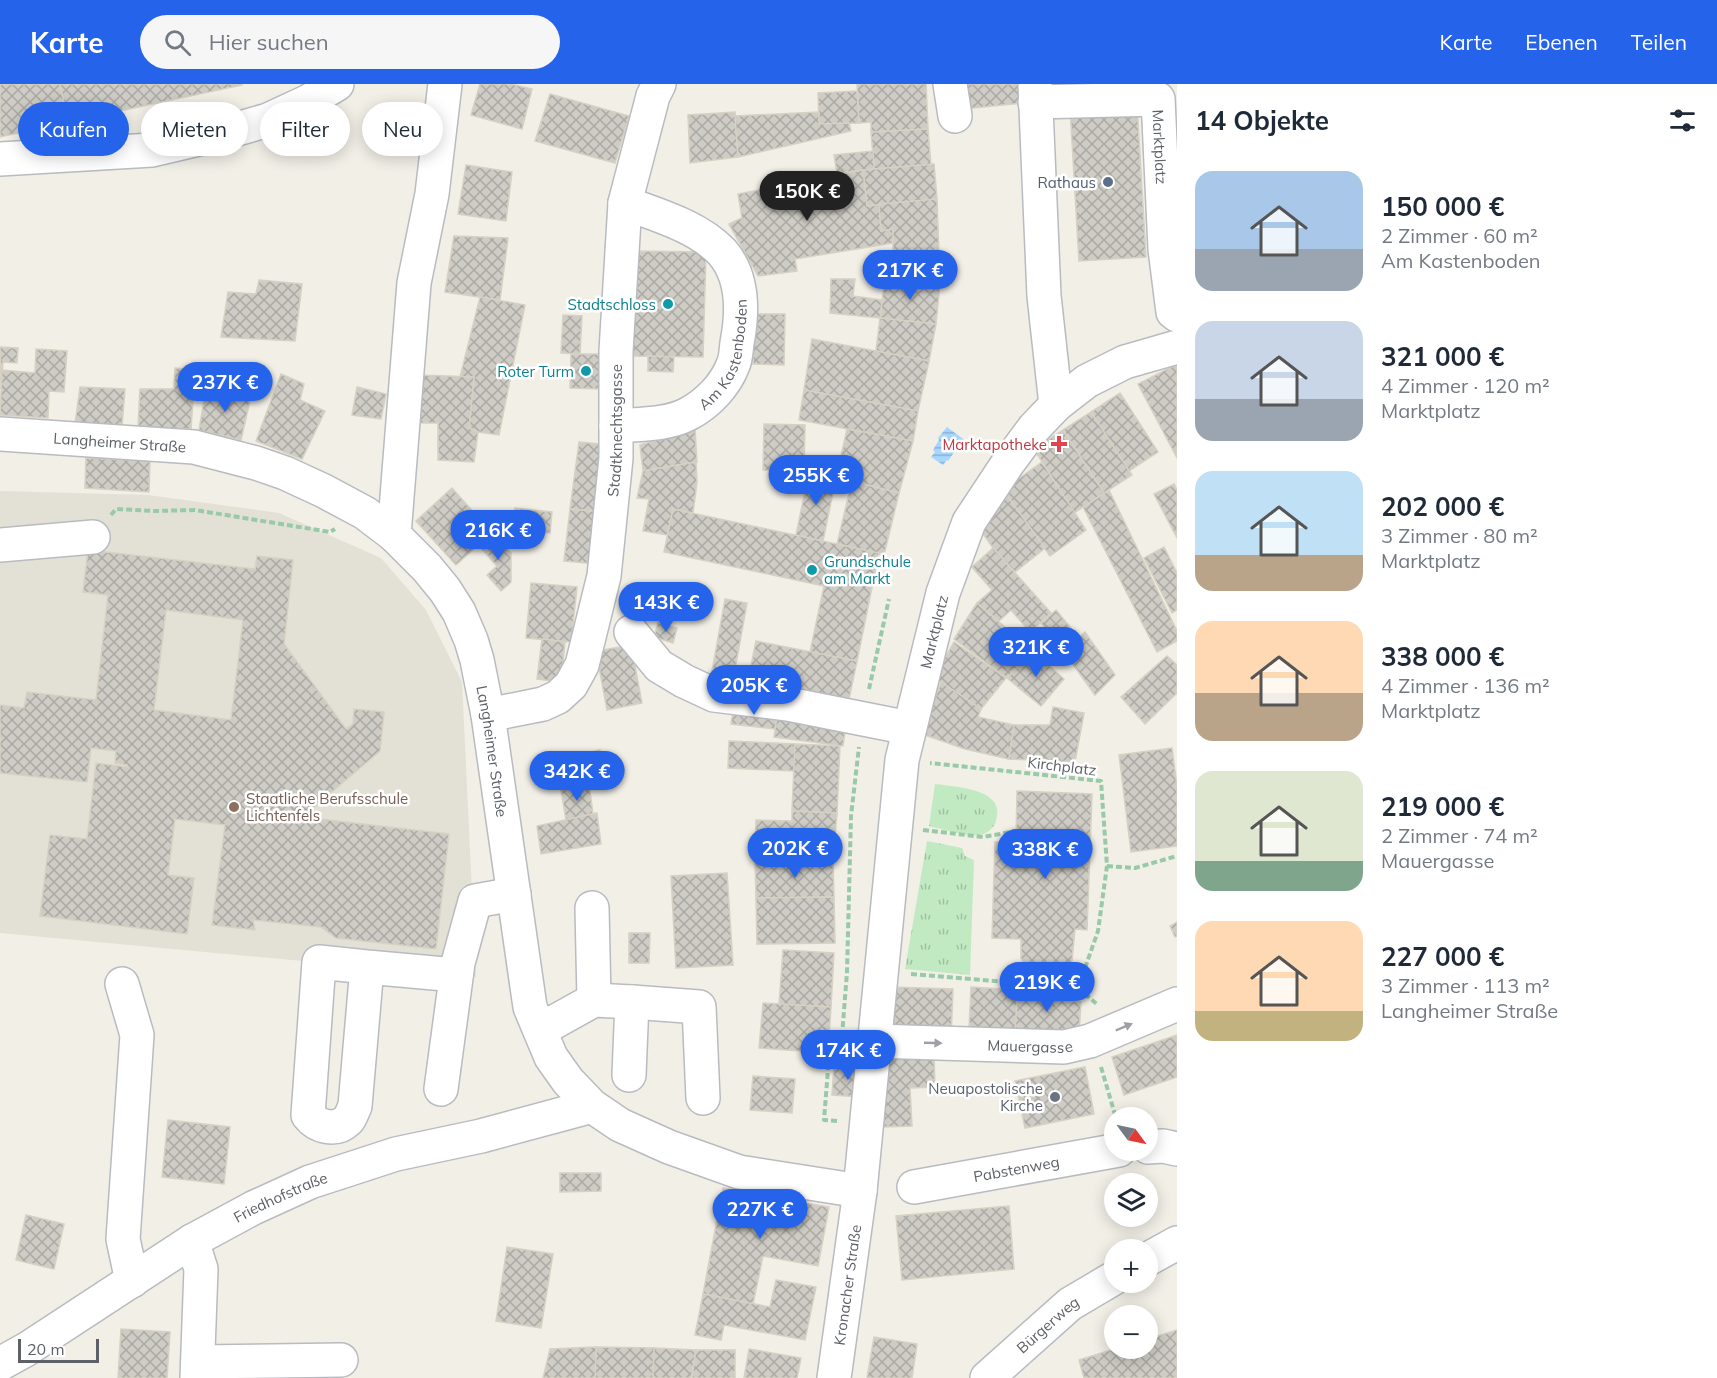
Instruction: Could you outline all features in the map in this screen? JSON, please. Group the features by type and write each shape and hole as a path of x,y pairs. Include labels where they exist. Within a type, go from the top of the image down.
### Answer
{"street":[{"path":"0,159 152,150 268,120 309,101 337,84"},
{"path":"394,535 414,283 432,194 445,84"},
{"name":"Stadtknechtsgasse","path":"488,715 543,704 558,697 571,685 582,665 604,576 616,458 616,351 625,203 652,96 659,84"},
{"path":"950,84 955,116"},
{"name":"Marktplatz","path":"860,1191 902,760 909,728 943,593 969,522 1034,428 1056,405 1044,296 1035,93 1160,92 1165,249 1173,312 1177,315"},
{"name":"Am Kastenboden","path":"616,426 656,423 686,415 707,402 734,364 740,328 741,298 734,269 721,252 692,230 625,203"},
{"path":"1056,405 1087,381 1125,362 1177,347"},
{"name":"Langheimer Straße","path":"0,434 194,447 225,454 285,473 324,491 365,513 394,535 445,590 459,612 471,640 488,715 530,1007 551,1057 562,1073 592,1106 620,1125 669,1147 739,1172 860,1191"},
{"path":"0,545 93,537"},
{"path":"631,632 659,666 714,696 788,704 909,728"},
{"path":"441,1089 458,963 476,901 513,894"},
{"path":"592,908 594,1000"},
{"path":"367,967 456,975"},
{"path":"122,984 137,1035 123,1239 132,1281"},
{"path":"540,1030 594,1000 699,1007 703,1098"},
{"path":"629,1075 632,1002"},
{"name":"Mauergasse","path":"874,1041 1064,1047 1090,1041 1177,1004"},
{"name":"Friedhofstraße","path":"19,1364 132,1281 192,1241 253,1208 310,1182 396,1154 481,1136 592,1106"},
{"path":"1158,1146 1177,1149"},
{"name":"Pabstenweg","path":"914,1187 1104,1153"},
{"name":"Kronacher Straße","path":"834,1378 860,1191"},
{"path":"192,1241 201,1269 198,1370 341,1360"},
{"path":"1158,1253 1177,1243"},
{"name":"Bürgerweg","path":"987,1378 1070,1304 1104,1284"}],"path":[{"path":"116,509 195,510 330,532"},
{"path":"866,1123 824,1120 829,1057 842,1039 847,972 851,816 862,719 890,599"},
{"name":"Kirchplatz","path":"881,972 1078,988 1098,931 1107,866 1101,781 902,760"},
{"path":"895,827 983,837 1016,831"},
{"path":"1107,866 1135,868 1177,856"},
{"path":"842,1039 874,1041"},
{"path":"1104,1074 1113,1107"}],"shaded area":[{"name":"Staatliche Berufsschule Lichtenfels","path":"0,491 148,495 279,513 381,558 426,610 462,682 476,977 0,933"}],"green space":[{"path":"935,784 966,788 987,796 994,802 997,810 994,826 985,833 974,835 929,826"},
{"path":"927,841 962,848 965,856 974,860 970,975 905,969"}],"water":[{"path":"947,427 966,441 958,452 955,451 943,465 931,457 935,452 933,450 938,438"}],"building":[{"path":"0,84 60,84 64,102 18,102 18,133 0,137"},
{"path":"60,84 242,84 162,102 141,102 141,106 129,109 129,102 64,102"},
{"path":"480,84 511,84 532,89 522,129 471,115"},
{"path":"857,84 926,84 928,129 871,132 871,122 859,123"},
{"path":"963,84 1021,84 1023,103 964,109"},
{"path":"857,91 859,123 819,124 818,93"},
{"path":"550,94 629,116 615,163 535,141"},
{"name":"Rathaus","path":"1137,104 1146,257 1079,261 1070,108"},
{"path":"735,112 738,157 690,163 688,115"},
{"path":"819,112 819,124 849,123 851,131 738,157 735,116"},
{"path":"928,129 931,165 874,169 871,132"},
{"path":"873,151 874,169 837,173 834,155"},
{"path":"934,164 937,199 867,206 863,170"},
{"path":"466,165 512,172 506,221 458,214"},
{"path":"863,170 867,206 879,205 881,231 893,229 893,243 795,259 797,271 758,276 729,224 742,218 738,194"},
{"path":"937,199 940,284 893,279 893,229 881,231 879,204"},
{"path":"454,236 508,238 500,300 445,292"},
{"name":"Stadtschloss","path":"633,251 706,252 703,357 631,356"},
{"path":"885,278 940,284 936,324 880,318"},
{"path":"831,279 855,279 853,296 882,300 880,318 830,313"},
{"path":"259,280 302,284 295,341 221,337 228,292 256,294"},
{"path":"480,297 525,305 499,435 478,432 469,428 474,377 460,377"},
{"path":"754,314 785,314 784,365 753,364"},
{"path":"563,315 582,316 580,354 561,353"},
{"path":"880,318 936,324 929,361 876,351"},
{"path":"812,339 929,361 918,411 804,390"},
{"path":"0,347 18,348 17,363 3,362 1,389"},
{"path":"36,349 67,351 64,392 49,391 48,418 0,415 2,370 35,373"},
{"name":"Roter Turm","path":"571,354 602,354 601,389 570,388"},
{"path":"648,356 674,357 673,372 648,371"},
{"path":"1177,364 1177,458 1138,384"},
{"path":"175,368 195,370 191,429 138,427 140,389 174,389"},
{"path":"281,374 304,384 300,400 325,411 302,459 256,441"},
{"path":"419,375 474,377 469,428 478,432 474,462 438,460 438,423 418,423"},
{"path":"80,387 125,389 122,426 75,424"},
{"path":"357,387 386,394 381,419 352,415"},
{"path":"206,388 251,396 241,440 199,430"},
{"path":"804,390 918,411 913,441 799,420"},
{"path":"1120,393 1158,452 1129,471 1091,412"},
{"path":"1091,412 1132,475 1104,493 1063,430"},
{"path":"764,424 805,425 804,471 763,470"},
{"path":"695,429 697,462 643,471 640,445"},
{"path":"847,429 913,441 899,493 836,478"},
{"path":"1063,430 1104,493 1074,513 1034,449"},
{"path":"579,442 610,445 602,512 570,509"},
{"path":"86,458 150,461 149,492 85,488"},
{"path":"696,462 697,482 693,513 673,509 667,535 643,531 649,499 637,498 643,471"},
{"path":"1042,462 1086,530 1050,556 1003,490"},
{"path":"809,472 836,478 823,541 796,535"},
{"path":"852,481 899,493 884,555 837,544"},
{"path":"1174,484 1177,490 1177,538 1154,494"},
{"path":"452,488 492,533 456,565 416,521"},
{"path":"1003,490 1045,548 1015,572 993,548 977,525"},
{"path":"1109,490 1177,631 1177,641 1157,652 1083,507"},
{"path":"515,508 552,512 550,533 512,529"},
{"path":"570,509 602,512 597,564 564,561"},
{"name":"Grundschule am Markt","path":"673,509 879,553 857,661 810,652 824,586 664,552"},
{"path":"492,533 511,553 511,582 501,591 487,575 497,566 478,545"},
{"path":"1164,547 1177,573 1177,610 1172,613 1144,558"},
{"path":"993,548 1051,613 1030,632 1011,610 999,621 977,603 992,590 972,567"},
{"path":"88,550 255,569 257,556 293,560 284,644 346,729 353,724 354,709 384,712 380,751 313,808 311,818 449,834 436,949 336,938 321,927 253,920 255,930 212,925 225,825 175,819 168,875 194,878 187,934 40,916 50,835 87,839 96,763 127,767 127,765 115,763 116,751 91,748 87,782 0,773 0,705 24,708 27,692 96,700 108,595 83,592","holes":["166,610 243,620 231,720 154,710"]},
{"path":"531,583 577,587 571,642 526,638"},
{"path":"725,599 747,603 731,692 709,688"},
{"path":"977,603 1033,651 1007,678 954,639"},
{"path":"1056,610 1079,638 1066,651 1041,623"},
{"path":"658,623 677,628 673,643 654,637"},
{"path":"1085,632 1115,675 1095,695 1064,652"},
{"path":"542,639 565,642 561,682 537,679"},
{"path":"756,641 857,661 847,709 746,690"},
{"path":"954,642 1006,678 981,709 934,678"},
{"path":"631,645 642,703 607,710 596,651"},
{"path":"1033,651 1064,679 1041,706 1007,678"},
{"path":"1167,656 1177,665 1177,693 1145,724 1121,697"},
{"path":"941,682 981,709 978,717 1014,725 1009,759 965,749 922,734"},
{"path":"734,704 778,709 775,729 731,724"},
{"path":"1053,707 1084,713 1075,762 1009,759 1014,725 1050,725"},
{"path":"778,709 847,718 843,746 774,737"},
{"path":"729,741 795,744 794,771 728,768"},
{"path":"795,744 840,746 837,813 792,811"},
{"path":"1172,748 1177,786 1177,846 1131,852 1119,755"},
{"path":"600,750 605,780 561,790 555,761"},
{"path":"589,784 593,814 566,820 561,790"},
{"path":"1017,791 1092,794 1087,930 1075,929 1072,961 1060,977 1048,980 1036,978 1027,969 1021,958 1021,939 992,938 995,842 1016,842"},
{"path":"792,811 837,813 833,860 755,861 756,820 792,821"},
{"path":"597,813 601,844 541,854 537,826"},
{"path":"833,860 834,897 756,898 755,861"},
{"path":"727,873 733,965 676,968 671,876"},
{"path":"834,897 835,943 757,944 756,898"},
{"path":"1177,922 1177,936 1175,937 1170,926"},
{"path":"629,933 650,933 649,963 629,963"},
{"path":"783,950 834,953 831,1007 779,1004"},
{"path":"890,987 953,989 951,1039 888,1036"},
{"path":"971,987 1018,990 1015,1031 969,1029"},
{"path":"1018,990 1060,992 1059,1000 1081,1002 1079,1034 1015,1031"},
{"path":"763,1003 831,1007 828,1053 759,1048"},
{"path":"1177,1035 1177,1077 1124,1095 1112,1057"},
{"path":"934,1056 935,1087 910,1088 912,1126 884,1127 881,1058"},
{"path":"834,1065 863,1067 861,1097 832,1095"},
{"name":"Neuapostolische Kirche","path":"1085,1067 1094,1114 1025,1128 1015,1081"},
{"path":"753,1076 795,1079 792,1113 750,1110"},
{"path":"168,1120 230,1127 224,1184 162,1177"},
{"path":"560,1173 601,1173 601,1191 560,1192"},
{"path":"723,1188 829,1207 818,1266 763,1256 753,1304 703,1294"},
{"path":"1009,1206 1014,1269 902,1280 896,1216"},
{"path":"26,1215 64,1224 54,1269 16,1260"},
{"path":"507,1247 553,1254 541,1328 496,1321"},
{"path":"776,1280 816,1287 805,1340 724,1325 721,1340 695,1335 703,1294 770,1307"},
{"path":"121,1329 170,1332 167,1378 118,1378"},
{"path":"1177,1330 1177,1378 1084,1378 1079,1360 1104,1352 1104,1359 1158,1359 1158,1336"},
{"path":"874,1337 917,1344 912,1378 867,1378"},
{"path":"596,1347 654,1348 653,1378 595,1378"},
{"path":"596,1347 595,1378 543,1378 550,1349"},
{"path":"654,1348 696,1350 691,1378 653,1378"},
{"path":"749,1349 801,1358 797,1378 744,1378"},
{"path":"696,1350 735,1350 735,1378 692,1378"}],"place":[{"name":"Rathaus","path":"1108,182"},
{"name":"Stadtschloss","path":"668,304"},
{"name":"Roter Turm","path":"586,371"},
{"name":"Marktapotheke","path":"1059,444"},
{"name":"Grundschule am Markt","path":"812,570"},
{"name":"Staatliche Berufsschule Lichtenfels","path":"234,807"},
{"name":"Neuapostolische Kirche","path":"1055,1097"}]}
